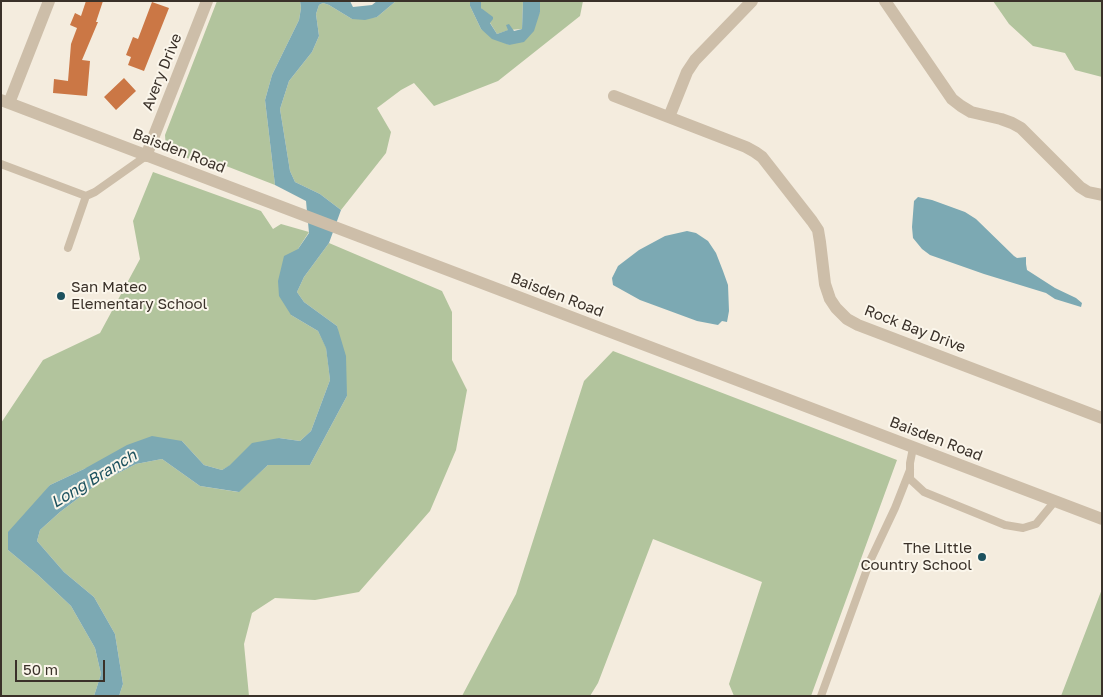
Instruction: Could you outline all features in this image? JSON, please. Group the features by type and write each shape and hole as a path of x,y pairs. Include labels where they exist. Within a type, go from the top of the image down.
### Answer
{"street":[{"path":"5,101 49,1"},
{"name":"Avery Drive","path":"146,156 207,1"},
{"path":"669,117 687,72 695,60 752,1"},
{"path":"885,1 952,99 971,112 1001,119 1021,128 1080,187 1088,192 1102,195"},
{"name":"Rock Bay Drive","path":"614,96 746,147 762,157 818,230 825,284 830,299 847,319 1102,418"},
{"name":"Baisden Road","path":"5,101 1102,519"}],"lane":[{"path":"1,164 86,196 95,192 146,156"},
{"path":"68,248 86,196"},
{"path":"913,448 910,463 910,479 924,492 1005,524 1022,528 1036,524 1055,502"},
{"path":"821,696 870,561 896,508 910,470"}],"green space":[{"path":"217,1 300,1 299,20 272,75 265,100 275,185 221,164 219,170 166,148 165,135"},
{"path":"396,1 470,1 470,6 481,29 509,45 540,12 540,1 583,1 580,16 498,81 434,106 414,83 377,108 391,132 386,153 341,210 320,194 295,182 290,171 280,109 289,81 312,52 319,36 316,14 319,5 323,3 329,5 352,19 377,17"},
{"path":"481,1 523,1 522,29 509,30 497,34 481,8"},
{"path":"993,1 1102,1 1102,77 1075,70 1065,53 1033,46 1009,24"},
{"path":"153,172 261,211 273,229 281,224 309,232 298,249 291,315 318,331 326,347 330,380 311,431 300,441 279,438 222,470 204,465 182,441 84,469 50,485 8,550 71,606 95,648 101,674 94,696 1,696 1,423 43,360 100,333 140,259 133,221"},
{"path":"329,243 442,291 452,312 452,360 467,390 456,450 430,511 359,592 315,600 275,598 252,613 244,644 249,696 119,696 123,684 115,634 94,597 64,572 37,541 40,530 97,484 136,464 162,459 200,486 238,492 268,465 310,465 347,396 337,326 304,302 297,292 304,277"},
{"path":"613,351 897,460 811,696 734,696 729,684 762,582 653,539 598,683 590,696 462,696 516,594 584,381"},
{"path":"1102,589 1102,696 1061,696"}],"water":[{"name":"Long Branch","path":"300,1 350,1 353,7 372,5 377,1 396,1 377,17 365,20 352,19 323,3 319,5 316,14 319,36 312,52 289,81 280,109 290,171 295,182 320,194 341,210 329,243 304,277 297,292 304,302 337,326 346,356 347,396 310,465 268,465 239,492 200,486 162,459 136,464 97,484 40,530 37,541 64,572 94,597 115,634 123,684 119,696 94,696 101,674 95,648 71,606 8,550 8,532 50,485 127,445 152,436 182,441 204,465 222,470 230,465 252,443 279,438 300,441 311,431 330,380 326,348 318,331 291,315 279,296 278,281 284,256 298,249 309,233 306,201 275,185 265,100 272,75 299,20"},
{"path":"470,1 481,1 481,8 493,17 490,23 497,34 508,30 506,25 509,24 514,31 522,29 523,1 540,1 540,12 534,31 524,42 509,45 492,39 481,29 470,6"},
{"path":"918,197 965,212 976,219 1014,256 1017,258 1026,257 1027,270 1055,288 1076,298 1082,303 1081,307 1055,299 1046,293 930,255 913,238 914,201"},
{"path":"687,231 696,233 708,241 716,253 728,285 729,311 727,322 722,321 718,325 697,321 640,300 613,285 612,278 618,266 639,250 665,236"}],"building":[{"path":"86,1 103,1 96,22 98,22 82,60 90,61 87,96 53,93 54,79 68,81 71,44 77,28 70,25 75,13 81,16"},
{"path":"152,2 169,8 144,71 128,65 131,57 126,55 133,37 138,39"},
{"path":"124,78 136,91 116,110 104,97"}],"place":[{"name":"San Mateo Elementary School","path":"61,296"},
{"name":"The Little Country School","path":"982,557"}]}
